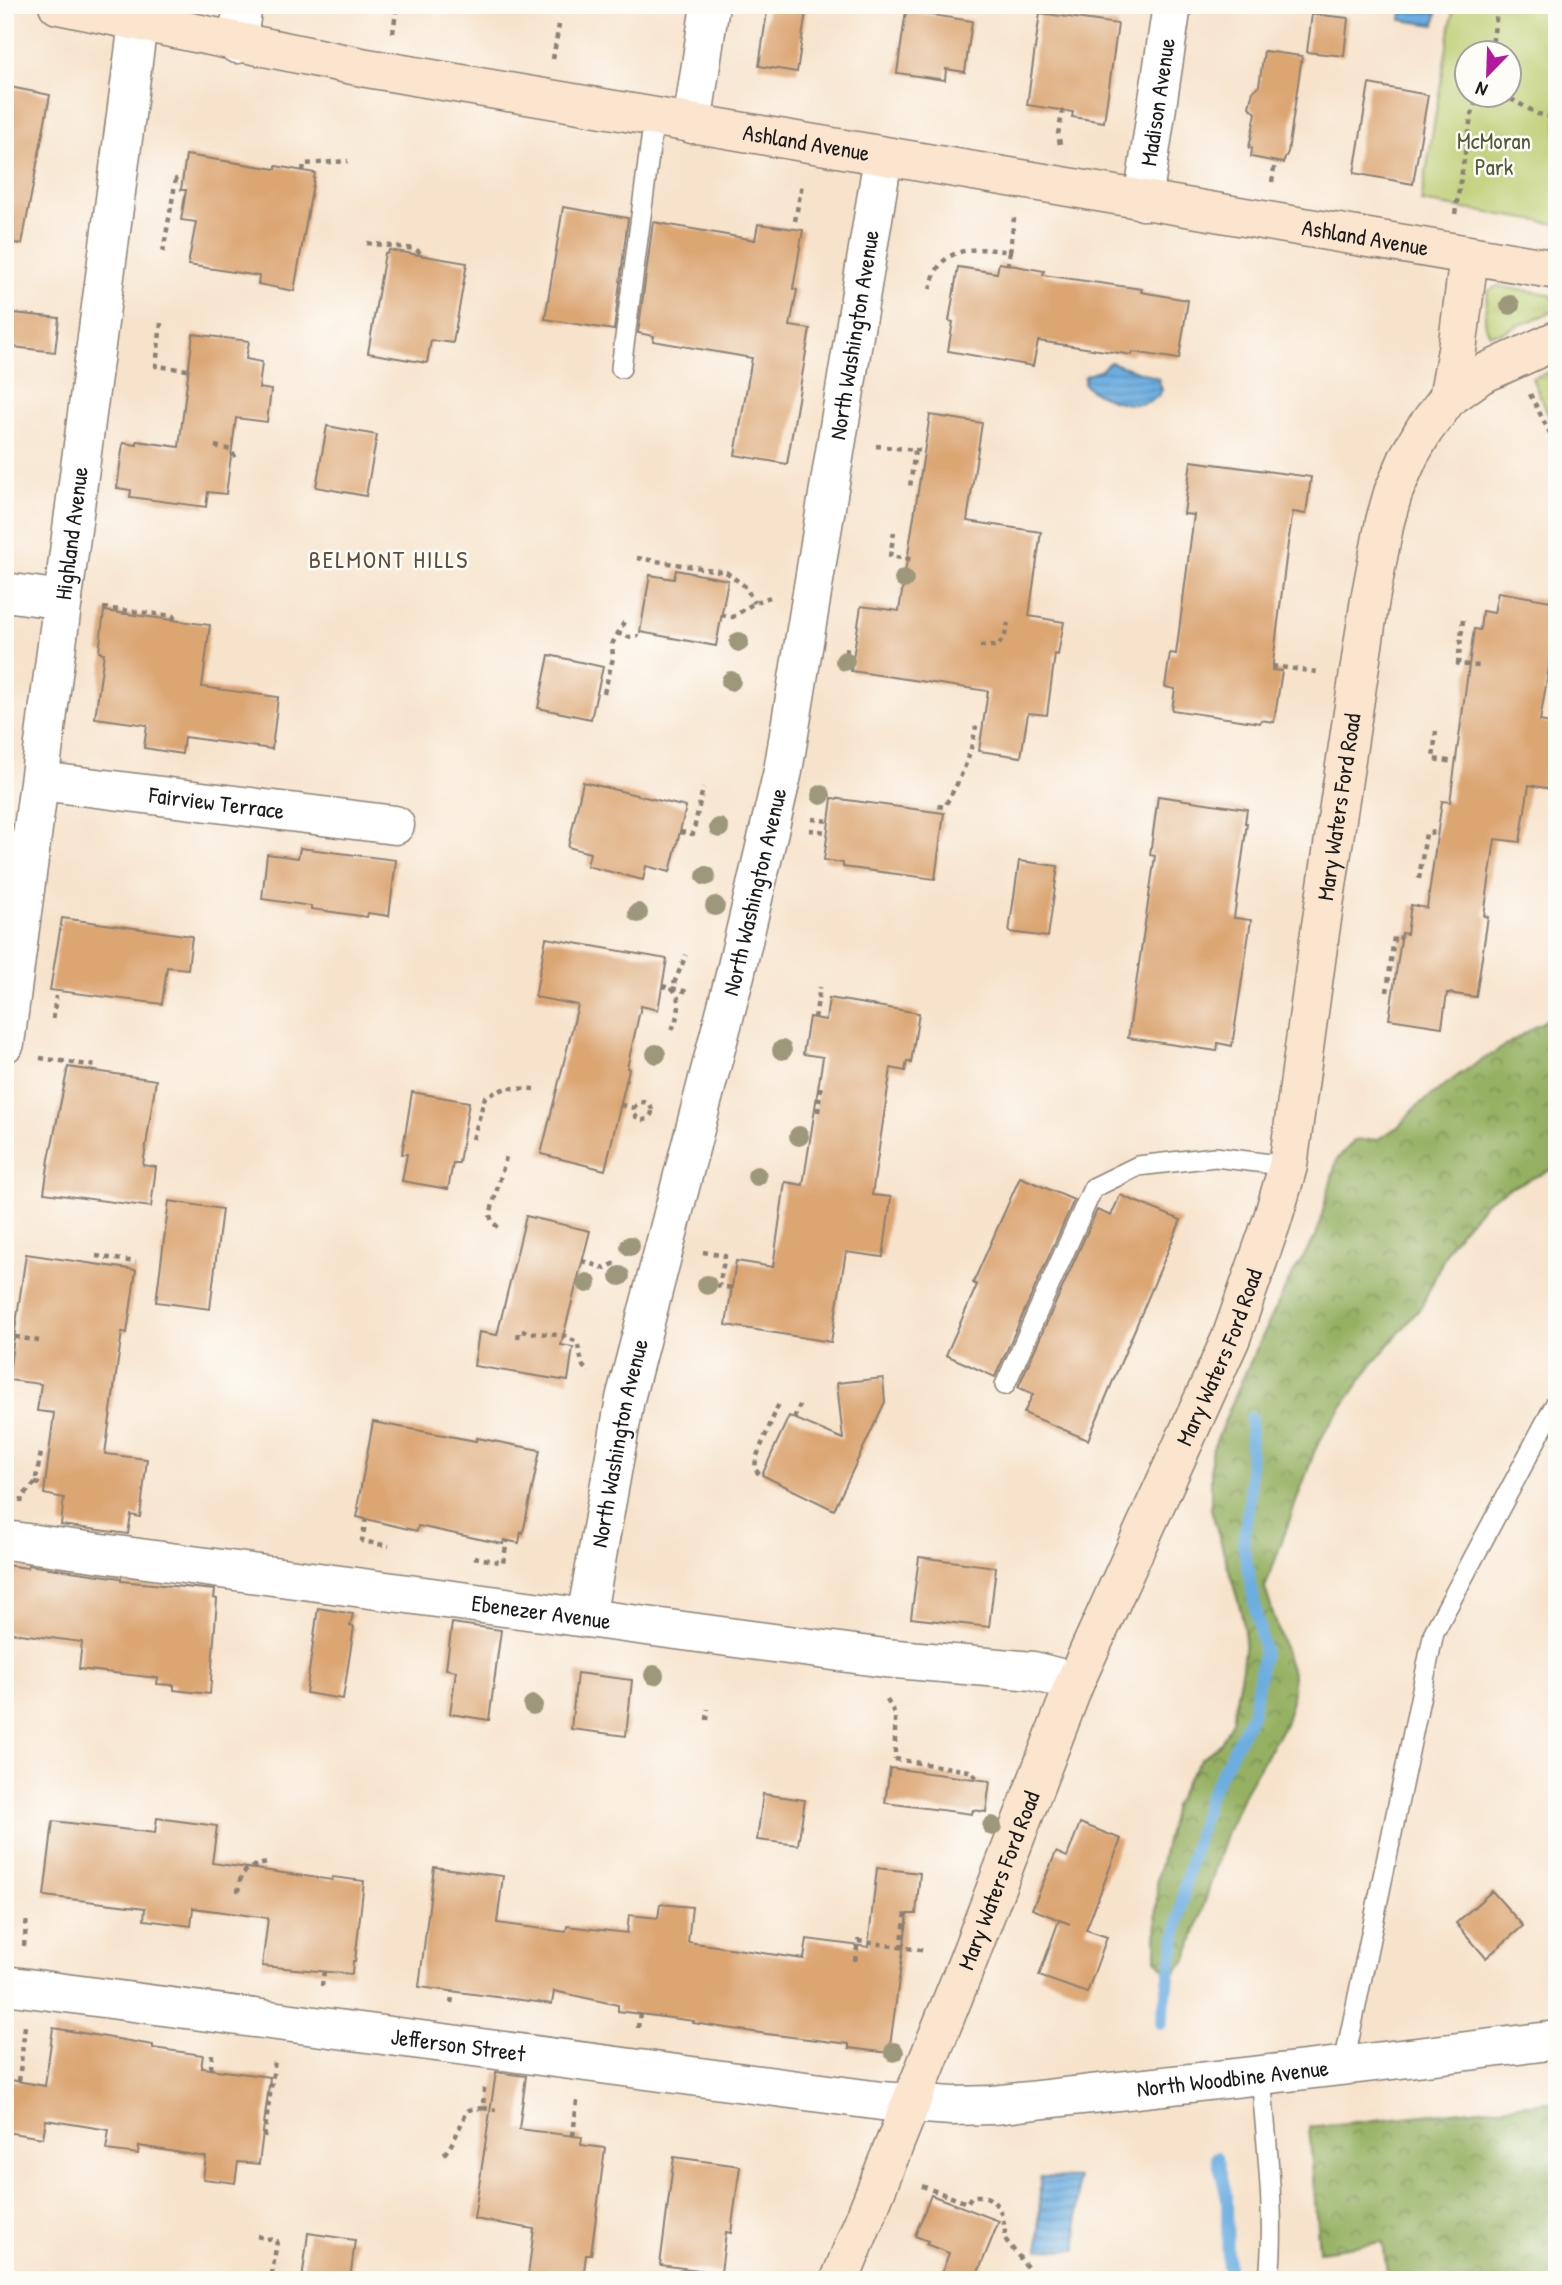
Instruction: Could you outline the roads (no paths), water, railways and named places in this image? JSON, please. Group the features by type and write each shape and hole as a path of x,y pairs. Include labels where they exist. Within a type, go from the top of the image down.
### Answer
{"street":[{"name":"Ashland Avenue","path":"58,5 237,44 367,68 1557,270"},
{"path":"237,44 243,5"},
{"path":"692,124 710,5"},
{"name":"Madison Avenue","path":"1143,201 1172,5"},
{"name":"Highland Avenue","path":"19,1050 40,781 77,603 138,23"},
{"name":"North Washington Avenue","path":"586,1618 629,1384 735,975 783,771 883,157"},
{"name":"Mary Waters Ford Road","path":"1448,398 1469,256"},
{"name":"Mary Waters Ford Road","path":"840,2280 969,1958 1075,1682 1251,1286 1288,1166 1370,600 1393,493 1424,430 1448,398 1480,374 1557,340"},
{"path":"5,592 77,603"},
{"name":"Fairview Terrace","path":"40,781 395,825"},
{"name":"Ebenezer Avenue","path":"12,1525 586,1618 885,1658 1033,1671 1075,1682"},
{"name":"Jefferson Street","path":"14,1971 909,2104"},
{"name":"North Woodbine Avenue","path":"909,2104 993,2105 1261,2074 1343,2068 1557,2040"}],"lane":[{"path":"621,368 654,117"},
{"path":"1005,1385 1093,1188 1138,1166 1215,1157 1288,1166"},
{"path":"1343,2068 1434,1632 1557,1401"},
{"path":"1261,2074 1270,2189 1272,2250 1269,2280"}],"water":[{"path":"1413,5 1438,5 1435,25 1401,20 1403,7 1412,9"},
{"path":"1110,362 1158,378 1162,390 1155,398 1136,404 1101,396 1084,384 1085,376 1101,370"},
{"path":"1040,2177 1078,2178 1077,2250 1039,2249"}],"waterway":[{"path":"1161,2023 1186,1879 1208,1798 1252,1714 1264,1652 1243,1544 1250,1495 1251,1418"},
{"path":"1217,2157 1227,2198 1228,2280"}],"district":[{"name":"BELMONT HILLS","path":"389,560"}],"park label":[{"name":"McMoran Park","path":"1494,154"}]}
